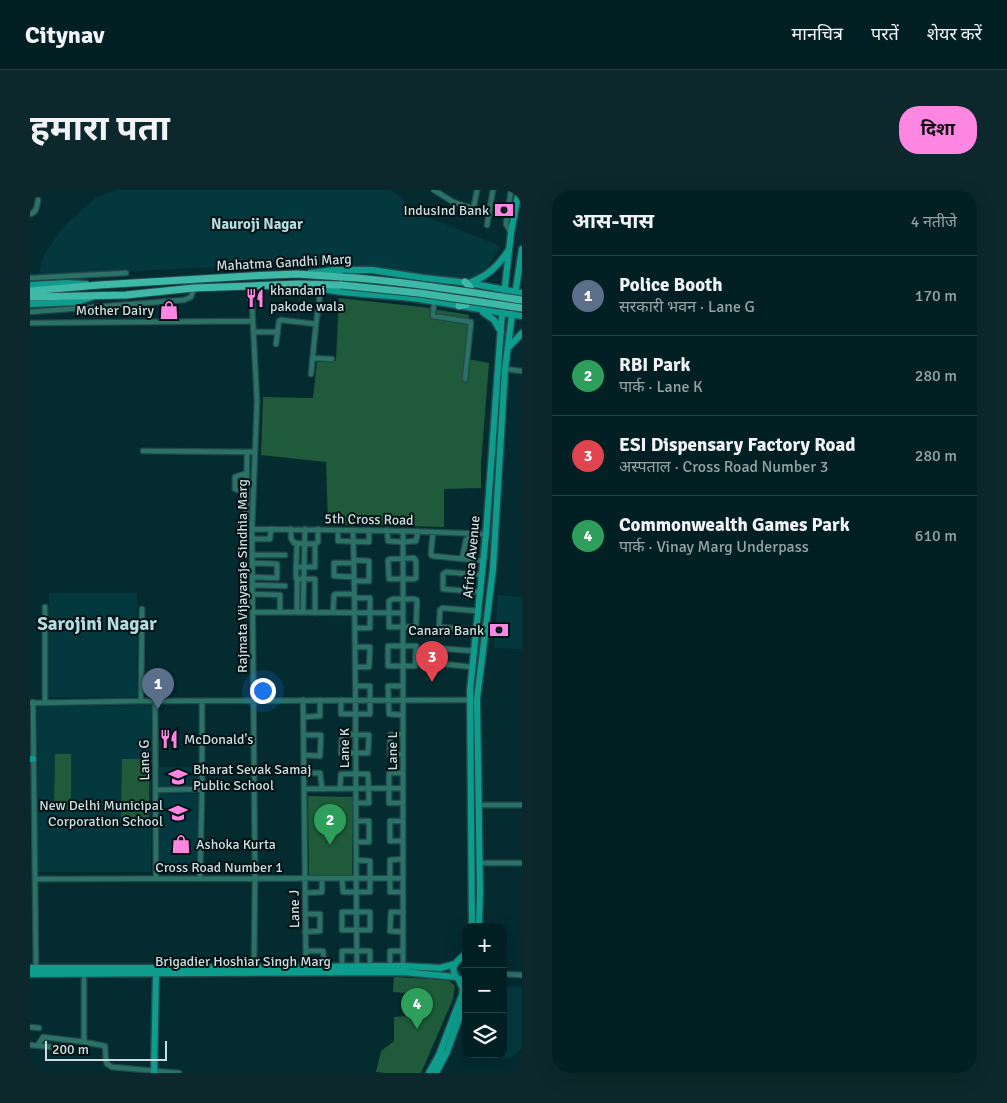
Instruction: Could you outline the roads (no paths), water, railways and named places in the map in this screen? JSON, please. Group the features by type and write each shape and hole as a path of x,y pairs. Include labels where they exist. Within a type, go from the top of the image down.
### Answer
{"main road":[{"name":"Africa Avenue","path":"472,923 470,700 472,667 486,534 502,313 511,233 519,190"},
{"path":"459,306 467,304 470,287 467,283 480,279 490,273 509,248"},
{"path":"519,292 522,249"},
{"path":"246,268 246,276"},
{"name":"Mahatma Gandhi Marg","path":"64,292 99,285 297,274 335,270 372,270 519,292"},
{"path":"297,274 378,279 522,300"},
{"path":"30,285 67,282 99,285"},
{"name":"Mahatma Gandhi Marg","path":"30,304 77,302 98,294 299,284 321,287 331,291 434,302 522,316"},
{"path":"321,287 341,286 419,292 522,308"},
{"path":"30,291 98,294"},
{"path":"30,297 64,292"},
{"name":"Africa Avenue","path":"479,923 477,699 493,569 505,370 512,315 519,292"},
{"path":"481,310 494,320 502,333"},
{"path":"508,348 522,334"},
{"path":"429,1073 439,1055 462,995 463,989 460,979 454,971 460,960"},
{"name":"Brigadier Hoshiar Singh Marg","path":"30,974 84,971 440,968 460,960"},
{"name":"Brigadier Hoshiar Singh Marg","path":"254,971 306,967 357,970"},
{"path":"33,968 84,971"},
{"name":"Brigadier Hoshiar Singh Marg","path":"403,969 460,979"},
{"path":"155,1072 156,971"},
{"path":"436,1073 462,1010"}],"street":[{"path":"434,190 453,202 471,208 474,206 478,190"},
{"path":"487,225 493,190"},
{"path":"511,233 506,224 512,190"},
{"path":"30,214 35,211 38,200"},
{"path":"30,278 126,273"},
{"name":"Rajmata Vijayaraje Sindhia Marg","path":"252,286 254,295 252,304 257,402 252,529 254,971"},
{"path":"311,374 321,287"},
{"path":"30,312 184,300 191,297 194,288"},
{"path":"434,302 432,316 471,322 465,379"},
{"path":"30,323 253,321"},
{"path":"276,344 279,321 316,324"},
{"path":"254,332 278,332"},
{"path":"313,358 332,359"},
{"path":"505,370 522,371"},
{"path":"143,451 255,452"},
{"path":"246,526 247,452"},
{"path":"246,492 235,489 235,477 247,473"},
{"name":"5th Cross Road","path":"252,529 387,530 486,534"},
{"path":"252,539 270,539 272,529"},
{"path":"291,529 292,540 297,544 315,544"},
{"path":"303,612 305,529"},
{"path":"315,612 315,544 318,542 318,530"},
{"path":"338,530 338,541 353,542 369,542 369,530"},
{"name":"Lane K","path":"353,530 356,686 357,970"},
{"path":"387,530 388,541 403,542 416,541 418,531"},
{"name":"Lane L","path":"403,531 403,969"},
{"path":"434,532 431,555 483,560"},
{"path":"462,558 466,540 475,534"},
{"path":"297,544 297,612"},
{"path":"252,555 285,555"},
{"path":"403,558 414,558 416,560 416,578 403,579 388,579 388,560 403,558"},
{"path":"369,561 369,581 334,576 334,563 354,562 369,561"},
{"path":"252,563 277,564 277,578 252,577"},
{"path":"296,568 315,567"},
{"path":"480,592 443,589 444,574 446,572 482,575"},
{"path":"297,579 315,579"},
{"path":"252,585 285,586"},
{"path":"252,594 280,595 280,612"},
{"path":"333,613 334,595 336,594 370,598 370,628 355,628"},
{"path":"415,599 417,601 416,627 389,627 389,601 403,600 415,599"},
{"path":"45,607 45,702"},
{"path":"476,630 439,627 440,610 442,608 478,611"},
{"path":"141,701 142,609"},
{"path":"253,612 403,613"},
{"path":"388,646 416,646 415,666 403,666 388,666 388,646"},
{"path":"355,647 370,647 370,667 355,667"},
{"path":"472,667 434,664 435,648 474,651"},
{"path":"341,700 341,714 370,714 370,686 356,686"},
{"path":"403,686 388,686 388,700 389,714 403,715"},
{"path":"33,968 34,878 31,702 356,700 370,696 388,700 470,700"},
{"name":"Lane J","path":"303,700 306,967"},
{"path":"304,716 320,716 320,700"},
{"name":"Lane G","path":"155,701 156,878"},
{"path":"200,879 202,701"},
{"path":"342,734 369,735 368,753 356,754 341,753 342,734"},
{"path":"403,734 390,734 390,754 403,754"},
{"path":"304,735 321,735 320,756 304,756"},
{"path":"304,774 320,773 322,788"},
{"path":"403,773 389,773 389,803 403,803"},
{"path":"340,788 341,774 368,774 369,803 356,803"},
{"path":"304,789 403,788"},
{"path":"156,790 202,790"},
{"path":"478,805 522,805"},
{"path":"403,820 390,821 390,841 403,842"},
{"path":"356,821 370,821 369,842 356,842"},
{"path":"403,859 390,860 390,892 403,892"},
{"path":"342,878 343,892 370,892 370,861 356,860"},
{"path":"480,863 522,863"},
{"name":"Cross Road Number 1","path":"34,878 403,878"},
{"path":"305,893 322,892 322,878"},
{"path":"342,912 356,912 370,912 370,930 342,930 342,912"},
{"path":"403,912 391,912 390,931 403,932"},
{"path":"305,914 320,914 320,931 306,932"},
{"path":"390,961 390,950 403,951"},
{"path":"306,951 323,951 324,961"},
{"path":"342,962 342,951 370,951 370,960"},
{"path":"84,971 83,1041 85,1042"},
{"path":"507,974 522,975"},
{"path":"30,1028 39,1028"},
{"path":"38,1046 43,1037 85,1042 105,1046 107,1064 112,1067 179,1073"},
{"path":"30,1045 63,1048"}],"railway":[{"path":"30,1072 39,1073"}],"place":[{"name":"IndusInd Bank","path":"504,210"},
{"name":"khandani pakode wala","path":"255,298"},
{"name":"Mother Dairy","path":"169,310"},
{"name":"Canara Bank","path":"499,630"},
{"name":"ESI Dispensary Factory Road","path":"432,682"},
{"name":"Police Booth","path":"158,709"},
{"name":"McDonald's","path":"169,739"},
{"name":"Bharat Sevak Samaj Public School","path":"178,777"},
{"name":"New Delhi Municipal Corporation School","path":"178,813"},
{"name":"Ashoka Kurta","path":"181,844"},
{"name":"RBI Park","path":"330,845"},
{"name":"Commonwealth Games Park","path":"417,1029"}],"district":[{"name":"Nauroji Nagar","path":"257,224"},
{"name":"Sarojini Nagar","path":"97,623"}]}
